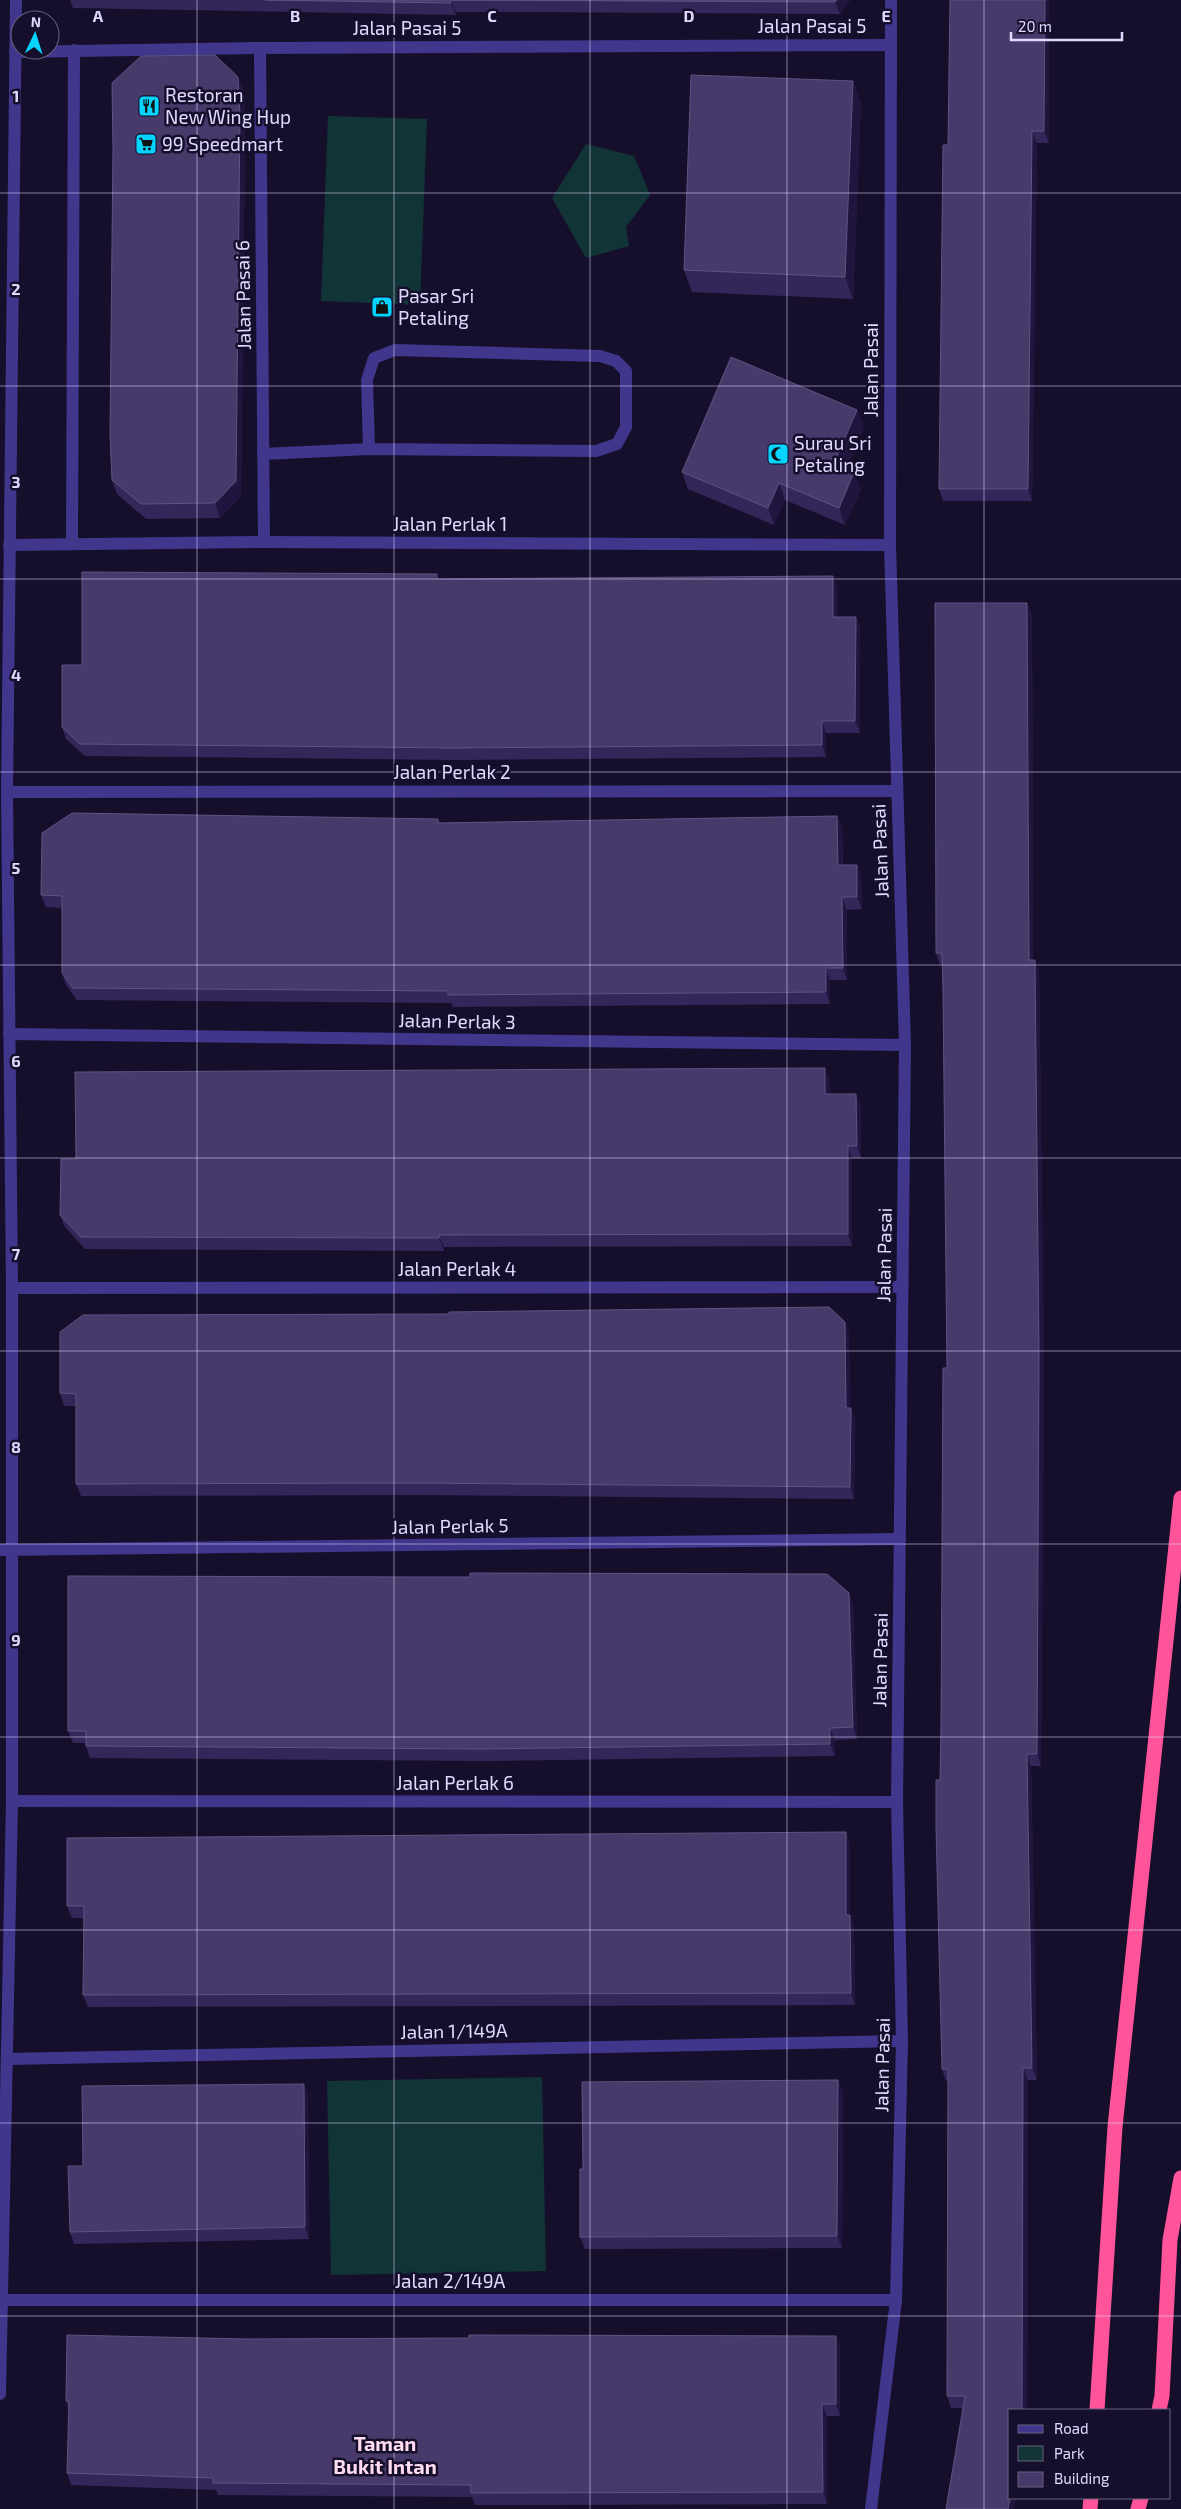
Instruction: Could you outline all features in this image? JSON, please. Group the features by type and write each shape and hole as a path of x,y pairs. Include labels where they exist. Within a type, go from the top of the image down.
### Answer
{"highway":[{"path":"1097,2409 1115,2127 1181,1498"},
{"path":"1159,2409 1163,2387 1170,2240 1181,2178"}],"street":[{"name":"Jalan Pasai","path":"871,2509 896,2300 902,2041 897,1802 905,1045 890,545 891,0"},
{"name":"Jalan Pasai 5","path":"60,50 890,45"},
{"name":"Jalan Pasai 6","path":"260,48 264,542"},
{"path":"72,544 74,50"},
{"path":"0,2394 4,2300 12,1801 6,1550 12,1288 6,792 15,60"},
{"path":"264,454 369,449 596,451 617,444 626,427 626,371 616,361 600,356 396,350 374,358 367,380 369,449"},
{"name":"Jalan Perlak 1","path":"10,545 264,542 890,545"},
{"name":"Jalan Perlak 2","path":"6,792 897,791"},
{"name":"Jalan Perlak 3","path":"9,1034 905,1045"},
{"name":"Jalan Perlak 4","path":"12,1288 902,1287"},
{"name":"Jalan Perlak 5","path":"6,1550 900,1539"},
{"name":"Jalan Perlak 6","path":"12,1801 897,1802"},
{"name":"Jalan 1/149A","path":"7,2059 902,2041"},
{"name":"Jalan 2/149A","path":"4,2300 896,2300"}],"green space":[{"path":"328,116 427,119 420,305 321,301"},
{"path":"586,144 634,156 650,195 626,227 629,246 586,258 552,198"},
{"path":"542,2077 546,2271 331,2275 327,2081"}],"building":[{"path":"265,0 451,0 451,3"},
{"path":"451,0 837,0 835,2"},
{"path":"950,0 1045,0 1044,131 1032,131 1028,489 939,489 943,145 948,145"},
{"path":"215,55 238,77 240,115 236,481 215,503 141,504 112,480 110,435 112,83 141,56"},
{"path":"691,75 853,81 845,277 684,270"},
{"name":"Surau Sri Petaling","path":"731,357 857,410 834,463 854,472 839,508 779,483 768,508 682,472"},
{"path":"82,572 437,574 437,579 833,576 833,617 856,617 855,721 822,721 822,745 452,748 80,744 62,727 62,665 82,665"},
{"path":"935,603 1027,603 1029,960 1035,960 1039,1353 1037,1754 1027,1754 1032,2068 1023,2068 1022,2409 1008,2409 1008,2499 1010,2499 1008,2509 946,2509 965,2396 947,2396 948,2069 942,2069 936,1780 940,1780 941,1729 943,1368 947,1368 943,990 942,953 936,953"},
{"path":"72,813 438,819 438,823 837,816 838,865 857,865 857,897 842,897 843,968 826,968 826,992 448,995 448,991 73,988 62,973 62,896 41,895 42,833"},
{"path":"825,1068 825,1094 856,1094 857,1146 848,1146 848,1234 439,1235 439,1238 81,1237 60,1215 61,1159 76,1159 75,1072"},
{"path":"829,1307 845,1322 846,1408 851,1408 850,1487 415,1483 76,1484 76,1394 60,1393 60,1332 83,1315 449,1314 449,1312"},
{"path":"470,1573 827,1574 849,1593 853,1727 830,1728 830,1744 480,1749 86,1746 86,1731 68,1731 68,1576 470,1577"},
{"path":"846,1832 846,1915 850,1915 851,1993 83,1995 84,1906 67,1906 67,1838"},
{"path":"838,2080 837,2236 580,2237 580,2169 583,2169 582,2082"},
{"path":"304,2084 305,2227 70,2232 68,2166 83,2166 82,2086"},
{"path":"67,2335 247,2339 469,2338 469,2335 836,2336 836,2404 822,2404 823,2492 471,2493 471,2485 213,2483 213,2478 67,2473 69,2401 66,2401"}],"place":[{"name":"Restoran New Wing Hup","path":"149,106"},
{"name":"99 Speedmart","path":"146,144"},
{"name":"Pasar Sri Petaling","path":"382,307"},
{"name":"Surau Sri Petaling","path":"778,454"}],"district":[{"name":"Taman Bukit Intan","path":"385,2456"}]}
